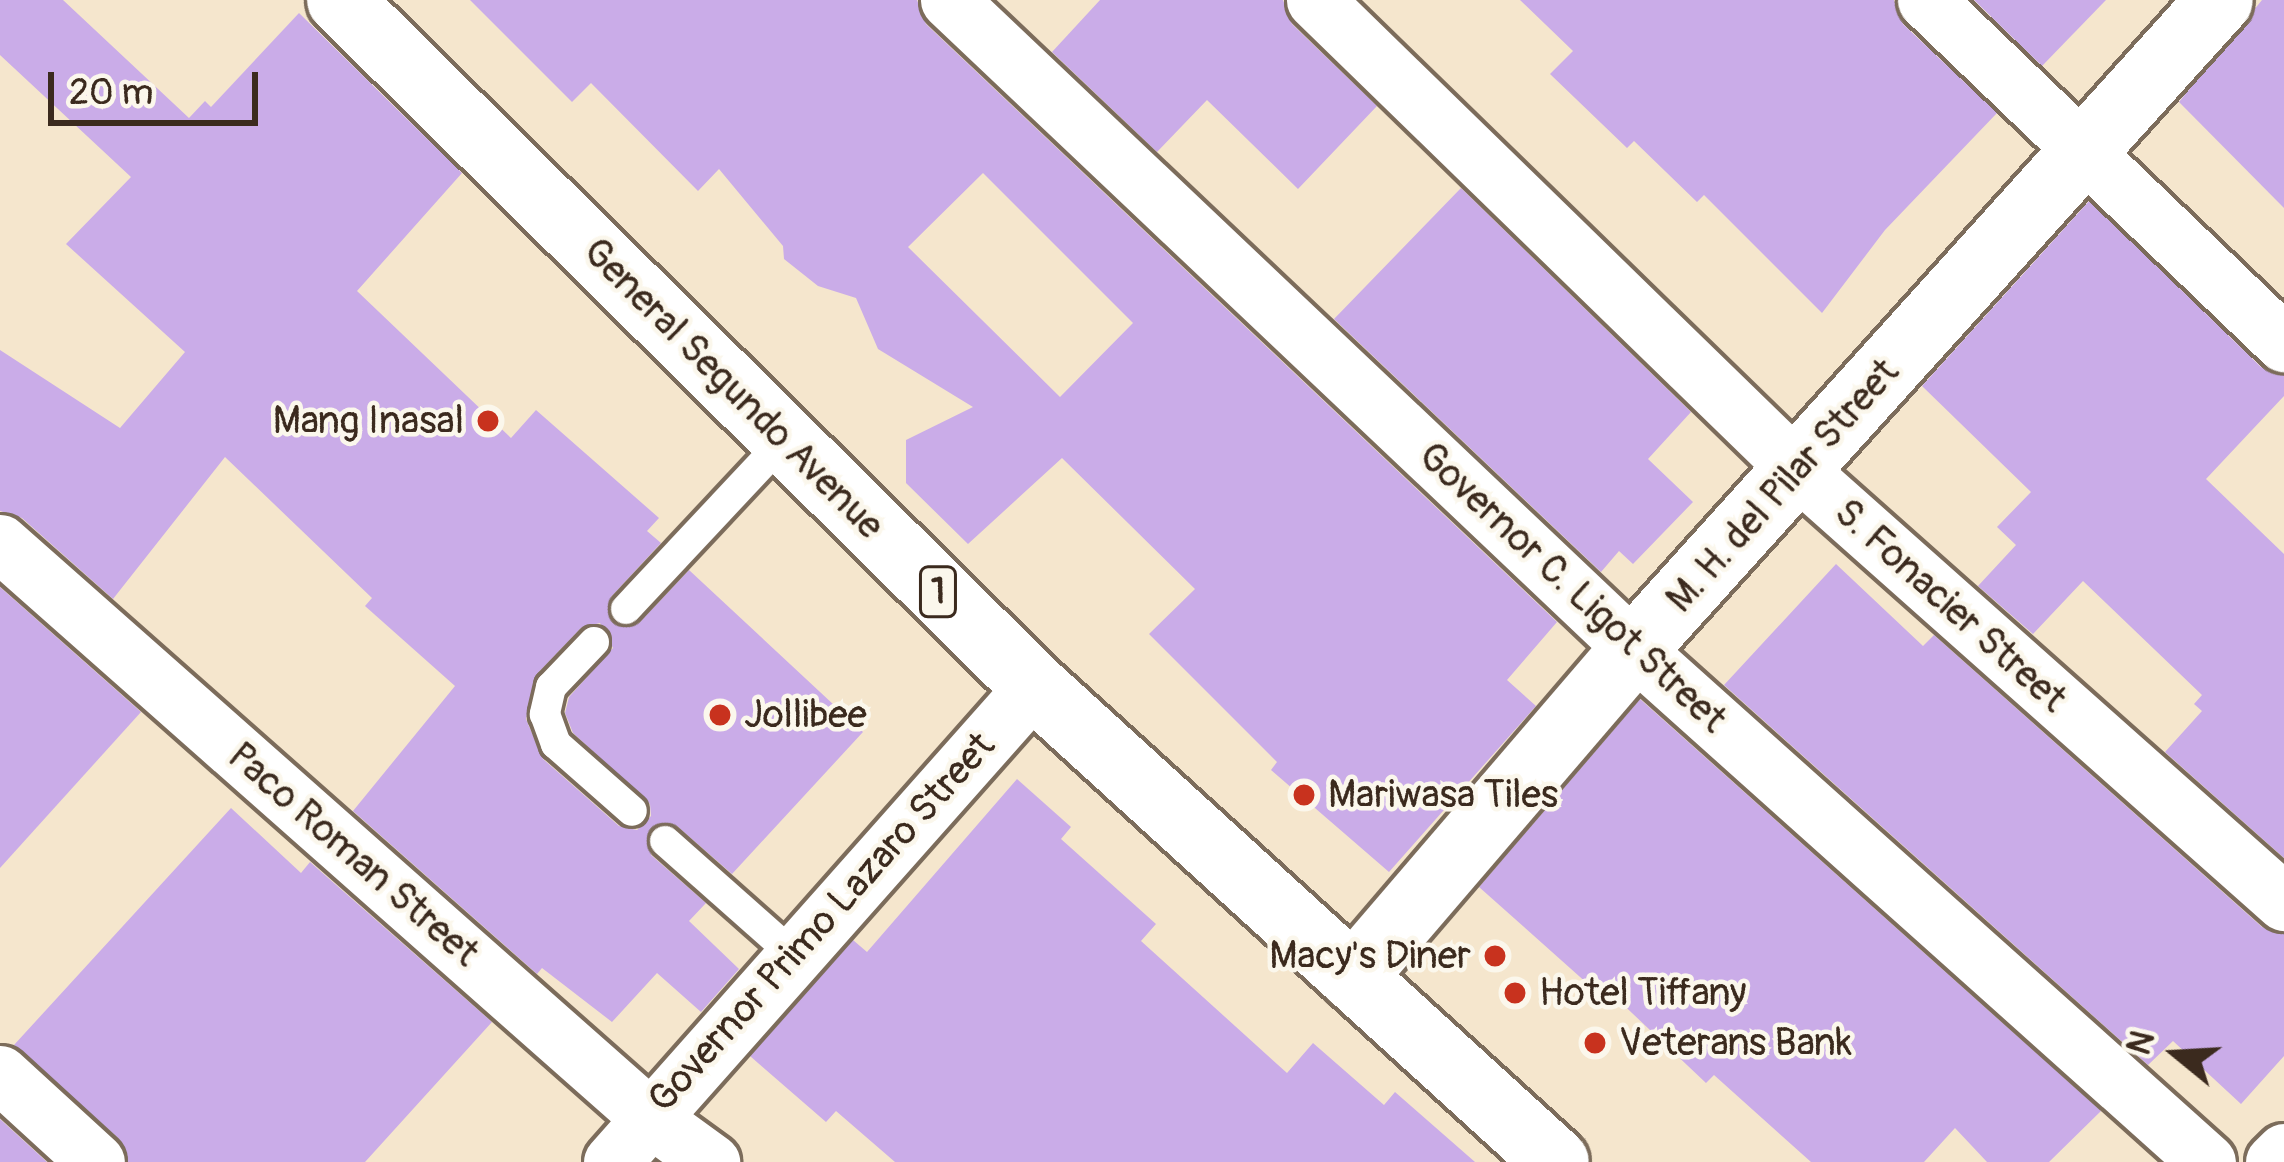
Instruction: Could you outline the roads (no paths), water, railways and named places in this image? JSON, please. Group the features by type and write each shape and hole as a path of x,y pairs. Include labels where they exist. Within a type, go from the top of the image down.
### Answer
{"main road":[{"name":"General Segundo Avenue","path":"340,0 1034,686 1556,1162"},
{"name":"M. H. del Pilar Street","path":"1353,977 1634,650 2219,0"}],"street":[{"name":"Governor C. Ligot Street","path":"949,0 1634,650 2207,1162"},
{"name":"S. Fonacier Street","path":"1315,0 1799,471 2284,902"},
{"path":"1926,0 2284,343"},
{"name":"Paco Roman Street","path":"0,543 649,1117 711,1162"},
{"name":"Governor Primo Lazaro Street","path":"612,1162 1034,686"},
{"path":"0,1074 96,1162"},
{"path":"2274,1162 2284,1152"}],"lane":[{"path":"626,609 784,440"},
{"path":"594,642 551,687 545,715 556,744 632,811"},
{"path":"665,841 794,955"}],"place":[{"name":"Mang Inasal","path":"488,421"},
{"name":"Jollibee","path":"720,715"},
{"name":"Mariwasa Tiles","path":"1304,795"},
{"name":"Macy's Diner","path":"1495,956"},
{"name":"Hotel Tiffany","path":"1515,993"},
{"name":"Veterans Bank","path":"1595,1043"}]}
